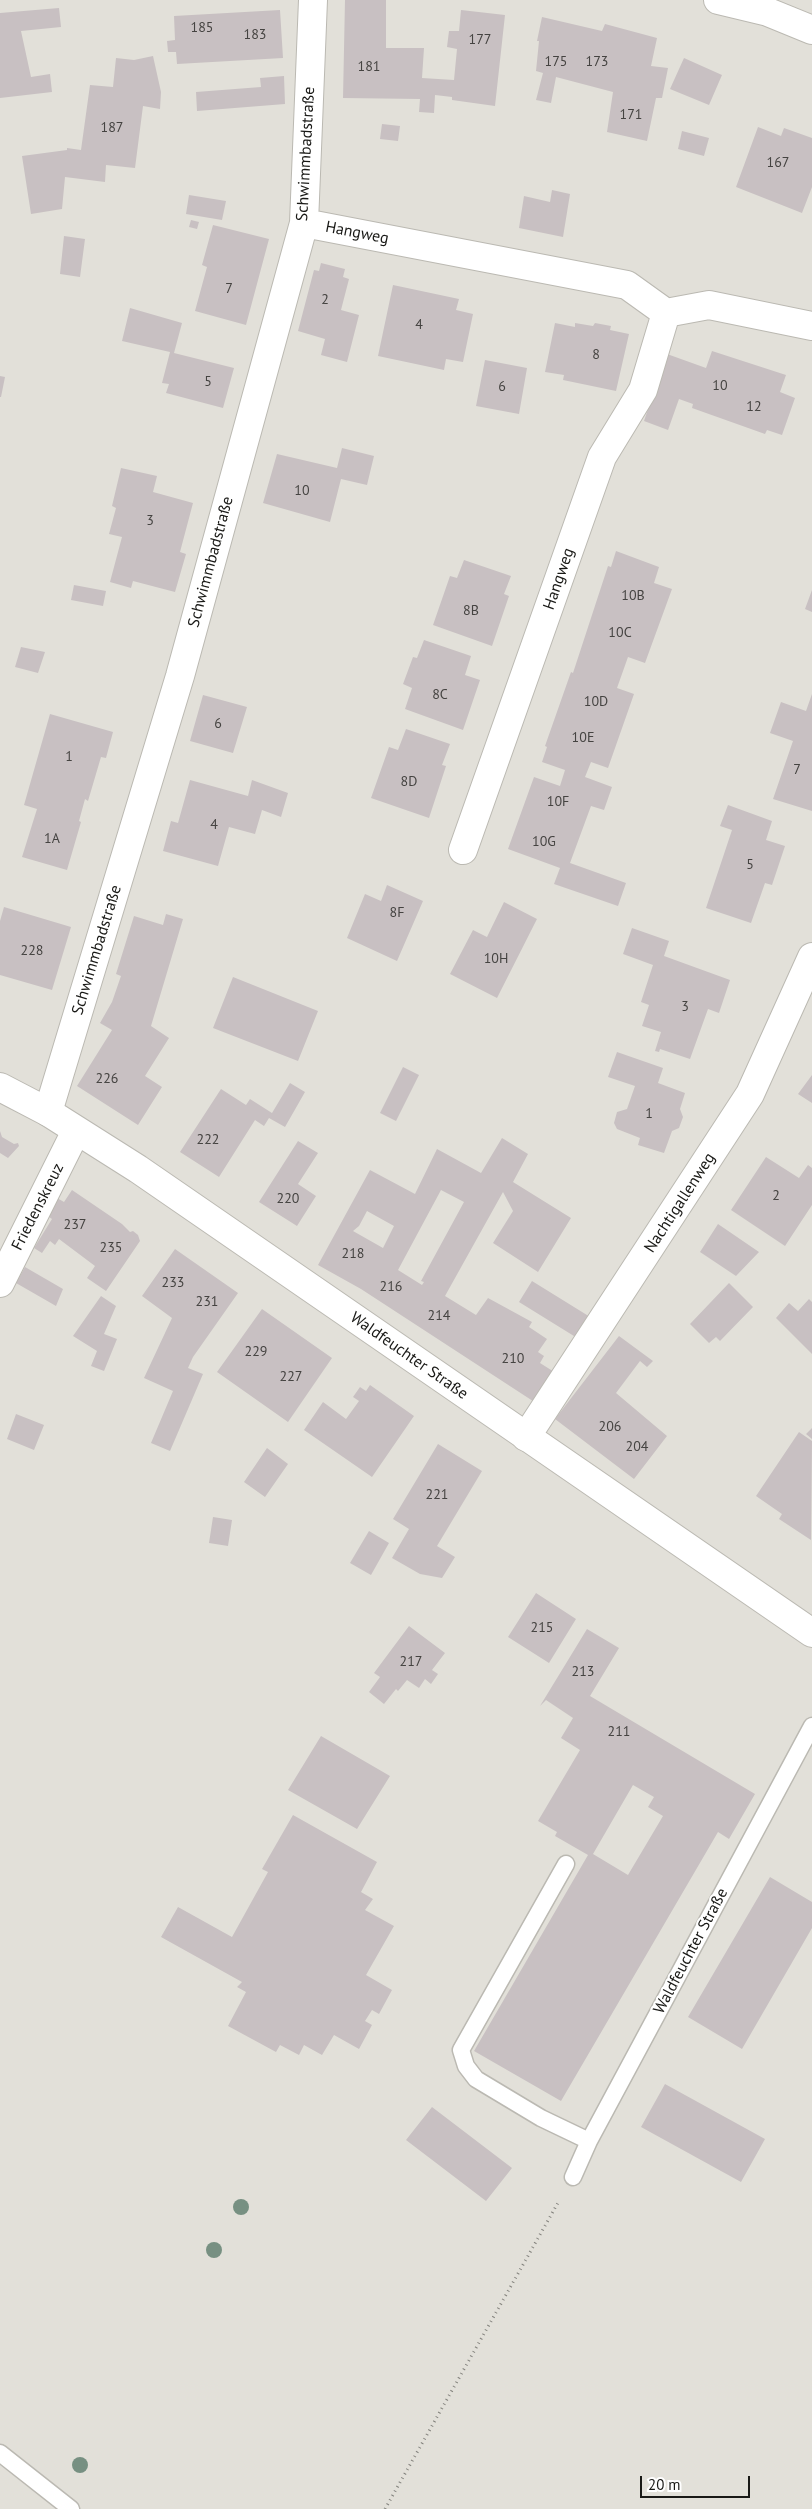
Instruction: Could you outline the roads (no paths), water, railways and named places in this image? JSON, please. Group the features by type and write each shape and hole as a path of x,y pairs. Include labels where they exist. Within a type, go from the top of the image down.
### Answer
{"street":[{"name":"Schwimmbadstraße","path":"48,1112 180,676 304,223 313,0"},
{"path":"718,0 768,12 812,30"},
{"name":"Hangweg","path":"304,223 626,285 666,313 643,390 602,457 463,850"},
{"path":"666,313 709,305 812,326"},
{"name":"Nachtigallenweg","path":"526,1437 750,1094 812,957"},
{"name":"Waldfeuchter Straße","path":"0,1087 48,1112 138,1169 812,1633"},
{"name":"Friedenskreuz","path":"0,1283 76,1131"}],"lane":[{"name":"Waldfeuchter Straße","path":"573,2177 589,2141 812,1726"},
{"path":"566,1864 462,2050 466,2066 476,2079 541,2118 589,2141"},
{"path":"0,2453 71,2509"}]}
